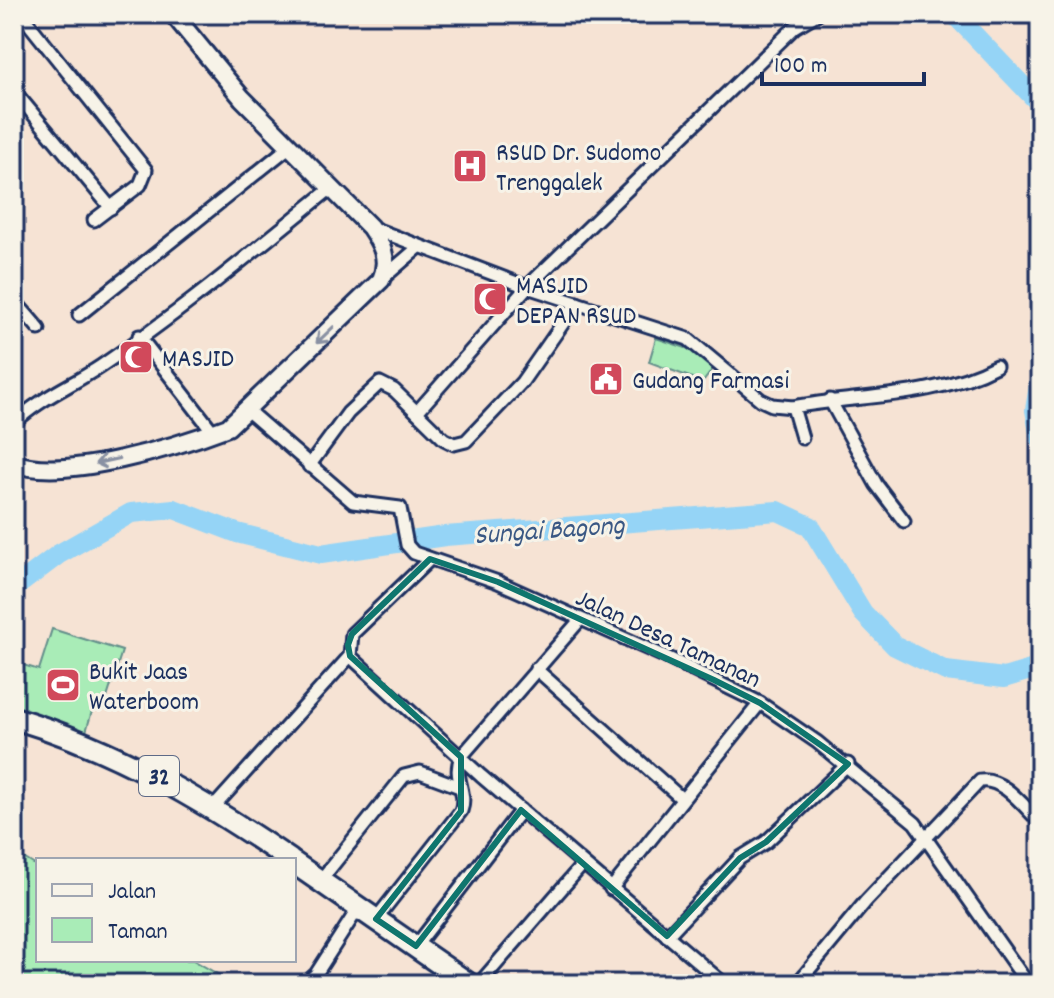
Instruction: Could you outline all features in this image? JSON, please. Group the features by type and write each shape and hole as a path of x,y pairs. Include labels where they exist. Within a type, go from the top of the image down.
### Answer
{"highway":[{"name":"32","path":"14,718 117,756 213,808 288,858"},
{"name":"32","path":"296,864 469,984"}],"street":[{"path":"21,14 146,170 140,185 94,220"},
{"path":"173,14 242,98 370,227 383,245 385,258 381,280"},
{"path":"417,412 527,287 795,27 817,14"},
{"path":"14,91 111,208"},
{"path":"79,315 289,147"},
{"path":"14,423 44,397 102,366 242,263 330,189"},
{"path":"370,227 527,287 688,339 705,350 761,400 793,407 945,385 974,377 996,366"},
{"path":"14,463 32,470 100,463 228,427 419,247"},
{"path":"14,300 39,329"},
{"path":"309,466 348,413 376,385 390,386 449,443 466,441 522,382 577,303"},
{"path":"139,336 214,433"},
{"path":"830,400 876,484 904,521"},
{"path":"793,407 802,438"},
{"name":"Jalan Desa Tamanan","path":"248,411 353,502 372,506 391,505 404,512 407,545 414,553 498,582 760,703 848,764 909,817 1028,984"},
{"path":"213,808 350,656 352,634 430,559"},
{"path":"305,984 461,811 464,804 456,768 461,757 580,620"},
{"path":"350,656 611,889 724,984"},
{"path":"536,669 682,799"},
{"path":"611,889 760,703"},
{"path":"667,936 740,858 766,842 848,764"},
{"path":"320,881 404,776 420,772 460,787"},
{"path":"797,984 970,788 985,780 1002,786 1040,822"},
{"path":"416,946 521,810"},
{"path":"479,984 583,864"}],"highlighted area":[{"path":"430,559 498,582 714,680 760,703 848,764 766,842 740,858 667,936 521,810 416,946 376,919 461,811 461,757 350,656 348,645 352,634"}],"green space":[{"path":"656,338 692,350 715,366 703,382 649,362"},
{"name":"Bukit Jaas Waterboom","path":"52,629 122,651 105,704 95,701 85,735 14,712 14,662 39,670"},
{"path":"14,852 36,866 36,962 196,962 219,975 215,984 14,984"}],"waterway":[{"path":"954,14 1040,104"},
{"name":"Sungai Bagong","path":"1040,380 1035,410 1040,438"},
{"name":"Sungai Bagong","path":"14,588 59,554 131,513 174,509 237,533 321,554 445,536 778,511 810,526 863,613 895,646 946,671 1004,678 1040,667"}],"place":[{"name":"RSUD Dr. Sudomo Trenggalek","path":"470,166"},
{"name":"MASJID DEPAN RSUD","path":"490,299"},
{"name":"MASJID","path":"136,357"},
{"name":"Gudang Farmasi","path":"606,379"},
{"name":"Bukit Jaas Waterboom","path":"63,685"}]}
